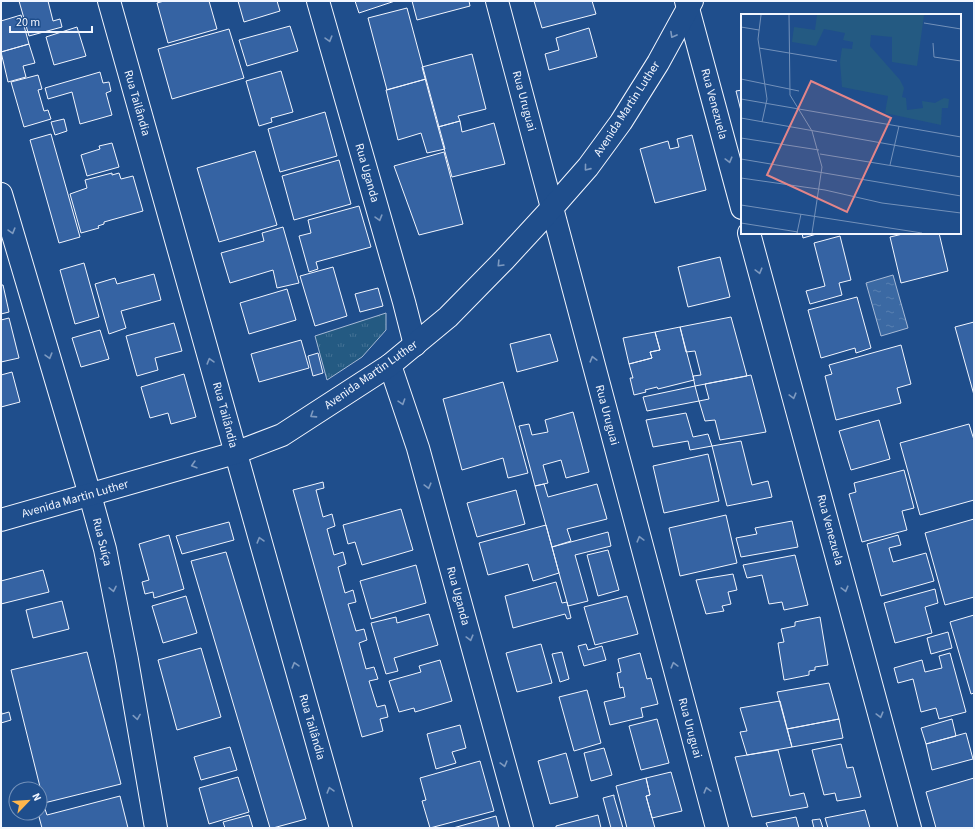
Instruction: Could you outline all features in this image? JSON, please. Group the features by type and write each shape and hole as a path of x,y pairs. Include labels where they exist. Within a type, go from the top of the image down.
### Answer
{"street":[{"name":"Rua Tailândia","path":"109,1 340,828"},
{"name":"Rua Uganda","path":"318,1 415,345"},
{"name":"Rua Uruguai","path":"497,1 717,828"},
{"name":"Avenida Martin Luther","path":"1,520 235,453 282,435 390,365 448,317 504,260 588,166 622,122 658,63 688,3"},
{"name":"Rua Venezuela","path":"688,3 741,204"},
{"name":"Rua Suíça","path":"1,194 105,549 120,622 156,828"},
{"name":"Rua Venezuela","path":"749,234 910,828"},
{"name":"Rua Uganda","path":"390,365 418,448 522,828"}],"green space":[{"path":"386,313 386,330 362,357 327,380 315,336"}],"water":[{"path":"893,275 908,328 881,336 866,283"}],"building":[{"path":"19,1 48,1 53,21 60,19 62,27 29,36"},
{"path":"164,1 209,1 217,29 168,43 157,3"},
{"path":"238,1 277,1 280,11 244,22"},
{"path":"355,1 395,1 359,13"},
{"path":"412,1 469,1 470,6 417,20"},
{"path":"534,1 592,1 596,14 542,28"},
{"path":"407,8 426,79 387,90 368,18"},
{"path":"21,15 29,44 1,52 1,21"},
{"path":"290,26 298,51 247,66 239,40"},
{"path":"77,27 86,56 54,65 46,37"},
{"path":"589,28 597,57 549,70 545,54 559,50 556,38"},
{"path":"229,29 244,78 172,99 158,49"},
{"path":"29,44 35,63 23,66 26,77 8,82 1,52"},
{"path":"472,54 486,109 458,116 460,121 438,127 422,67"},
{"path":"281,71 293,112 271,118 272,122 259,126 246,81"},
{"path":"100,72 103,83 109,82 111,91 106,93 112,115 80,124 72,92 48,99 45,88"},
{"path":"38,75 42,89 38,90 44,111 48,110 51,119 24,127 11,82"},
{"path":"426,79 445,149 427,153 421,133 398,140 386,90"},
{"path":"741,90 741,111 736,91"},
{"path":"325,112 337,156 280,172 268,129"},
{"path":"64,119 67,131 55,135 51,122"},
{"path":"460,121 462,132 494,123 505,164 452,177 438,127"},
{"path":"51,134 80,237 59,243 30,140"},
{"path":"692,135 706,190 655,203 640,149 668,141 670,149 679,147 677,139"},
{"path":"112,143 119,167 87,176 81,155 100,149 99,146"},
{"path":"255,151 277,225 219,242 197,168"},
{"path":"444,152 463,224 419,235 394,166"},
{"path":"339,160 351,204 294,220 282,176"},
{"path":"112,173 112,175 119,173 121,179 133,176 143,211 104,222 104,224 98,226 99,228 81,233 70,194 87,188 85,180"},
{"path":"359,206 371,247 316,262 318,269 309,272 299,236 311,233 308,220"},
{"path":"283,227 299,283 277,288 273,270 230,283 221,253 264,241 262,233"},
{"path":"802,234 817,234 803,238"},
{"path":"903,234 939,234 948,271 901,283 890,237"},
{"path":"840,236 851,280 839,283 842,295 810,304 806,291 825,286 814,243"},
{"path":"720,257 730,297 688,307 678,267"},
{"path":"84,263 99,317 75,324 60,270"},
{"path":"333,267 347,316 315,326 300,276"},
{"path":"154,274 161,300 121,311 126,328 109,334 95,284 115,278 117,284"},
{"path":"1,285 3,285 9,312 1,314"},
{"path":"378,288 383,306 360,312 355,294"},
{"path":"287,289 296,320 249,334 240,303"},
{"path":"857,297 871,348 856,353 855,348 821,358 808,310"},
{"path":"731,317 747,376 695,386 693,376 701,375 695,351 686,352 680,327"},
{"path":"9,318 19,358 1,362 1,320"},
{"path":"974,322 974,395 955,327"},
{"path":"174,323 182,351 155,358 158,370 137,376 126,336"},
{"path":"680,327 694,380 658,389 657,387 645,390 646,392 634,395 630,378 633,378 629,364 652,358 650,352 660,350 655,332"},
{"path":"100,330 109,359 81,367 72,338"},
{"path":"655,332 660,350 650,352 652,358 629,364 623,338"},
{"path":"550,334 558,361 517,372 510,344"},
{"path":"301,340 309,368 259,382 251,354"},
{"path":"901,345 911,384 897,388 901,403 836,420 825,376 832,374 829,365"},
{"path":"318,353 323,373 313,376 308,356"},
{"path":"12,372 20,402 1,407 1,375"},
{"path":"184,374 196,417 171,424 168,413 150,418 141,387"},
{"path":"751,375 766,432 720,440 715,420 705,421 699,401 709,399 705,384"},
{"path":"503,382 528,473 508,478 503,458 462,470 443,399"},
{"path":"695,386 699,401 647,411 643,397"},
{"path":"573,412 589,472 566,478 561,460 543,465 548,483 535,486 519,426 529,424 532,435 548,432 545,420"},
{"path":"686,413 693,437 708,434 712,446 690,450 688,441 653,447 646,420"},
{"path":"879,420 890,459 851,470 839,431"},
{"path":"969,424 974,440 974,500 920,515 900,443"},
{"path":"741,441 752,485 768,481 772,497 727,506 712,446"},
{"path":"708,454 719,501 664,513 653,466"},
{"path":"904,470 914,508 902,511 907,530 862,542 849,494 856,492 854,483"},
{"path":"323,482 324,488 316,490 323,517 332,514 335,526 327,529 334,555 343,552 346,564 338,567 345,593 353,590 356,602 348,604 356,631 364,629 367,640 359,643 366,669 374,667 378,679 369,681 377,707 385,705 388,717 380,719 383,731 362,737 293,490"},
{"path":"544,484 548,497 597,484 607,519 567,529 571,541 552,547 535,486"},
{"path":"516,490 525,524 477,537 467,503"},
{"path":"401,509 413,550 362,565 355,542 348,544 343,525"},
{"path":"726,515 737,563 680,576 669,528"},
{"path":"974,519 974,597 945,605 925,533"},
{"path":"792,521 798,547 741,557 736,538 757,534 755,528"},
{"path":"229,522 234,540 182,554 176,536"},
{"path":"546,525 559,573 533,581 528,564 488,575 479,543"},
{"path":"608,532 611,546 575,555 588,601 568,606 552,547"},
{"path":"169,535 184,589 154,598 153,592 145,594 142,582 149,580 139,544"},
{"path":"898,535 901,545 889,548 893,562 926,553 934,581 881,596 867,544"},
{"path":"608,550 619,590 598,596 587,555"},
{"path":"226,552 306,819 273,828 270,828 191,561"},
{"path":"795,555 808,605 784,610 782,602 769,604 762,575 747,578 743,565"},
{"path":"416,565 426,603 371,619 360,581"},
{"path":"43,570 49,592 1,604 1,581"},
{"path":"733,574 737,590 728,592 731,604 722,606 724,611 706,614 696,580"},
{"path":"556,582 562,603 567,602 571,618 567,619 565,614 513,628 505,596"},
{"path":"935,589 938,603 925,607 932,633 895,643 884,603"},
{"path":"186,596 197,633 163,643 152,606"},
{"path":"627,596 638,634 595,645 584,607"},
{"path":"62,601 69,629 33,638 26,610"},
{"path":"429,614 438,645 394,658 398,671 386,674 371,623 396,617 397,623"},
{"path":"974,615 974,693 971,694 950,622"},
{"path":"820,617 828,665 815,667 815,670 809,671 809,675 784,680 778,643 784,642 781,629 795,626 795,622"},
{"path":"948,632 952,648 931,654 927,638"},
{"path":"541,644 552,683 517,692 506,653"},
{"path":"586,644 588,650 602,646 606,660 584,666 578,646"},
{"path":"201,648 221,717 177,730 158,660"},
{"path":"87,652 121,784 48,802 48,781 39,781 11,670"},
{"path":"562,652 569,679 560,682 552,654"},
{"path":"640,653 647,679 651,678 658,704 641,708 643,717 610,725 604,702 625,697 623,687 620,688 617,673 621,672 618,659"},
{"path":"950,653 966,712 939,719 936,708 921,712 913,679 898,683 894,668 922,660 925,672 942,668 939,656"},
{"path":"440,660 452,701 415,712 414,708 399,712 389,681 421,672 419,666"},
{"path":"829,683 839,719 787,729 777,692"},
{"path":"587,690 601,743 574,751 559,697"},
{"path":"780,701 792,747 747,755 740,732 747,731 740,708"},
{"path":"1,710 2,714 9,712 11,720 1,723"},
{"path":"657,719 669,763 641,770 629,726"},
{"path":"839,719 843,738 792,747 787,729"},
{"path":"952,719 956,736 926,744 921,728"},
{"path":"460,725 466,748 452,752 456,763 436,769 427,734"},
{"path":"966,733 973,759 932,770 926,744"},
{"path":"841,744 847,768 853,767 861,797 837,801 835,793 824,795 812,750"},
{"path":"230,747 237,770 201,780 194,757"},
{"path":"604,748 612,775 591,781 584,753"},
{"path":"778,750 790,796 804,793 808,807 752,817 735,757"},
{"path":"566,753 578,797 550,804 538,761"},
{"path":"480,761 494,811 430,828 422,801 426,800 420,778"},
{"path":"671,772 682,811 652,818 646,796 650,795 646,778"},
{"path":"238,777 249,812 209,824 199,788"},
{"path":"646,778 650,795 646,796 655,828 627,828 616,786"},
{"path":"974,778 974,828 936,828 926,792"},
{"path":"614,795 623,828 611,828 603,798"},
{"path":"120,796 128,828 42,828 40,821 48,821 48,815"},
{"path":"865,810 870,828 828,828 825,818"},
{"path":"249,815 253,828 225,828 223,822"},
{"path":"598,815 601,828 556,828 556,826"},
{"path":"496,816 499,828 453,828"},
{"path":"796,817 799,828 768,828 766,823"},
{"path":"820,819 823,828 814,828 812,820"}]}
